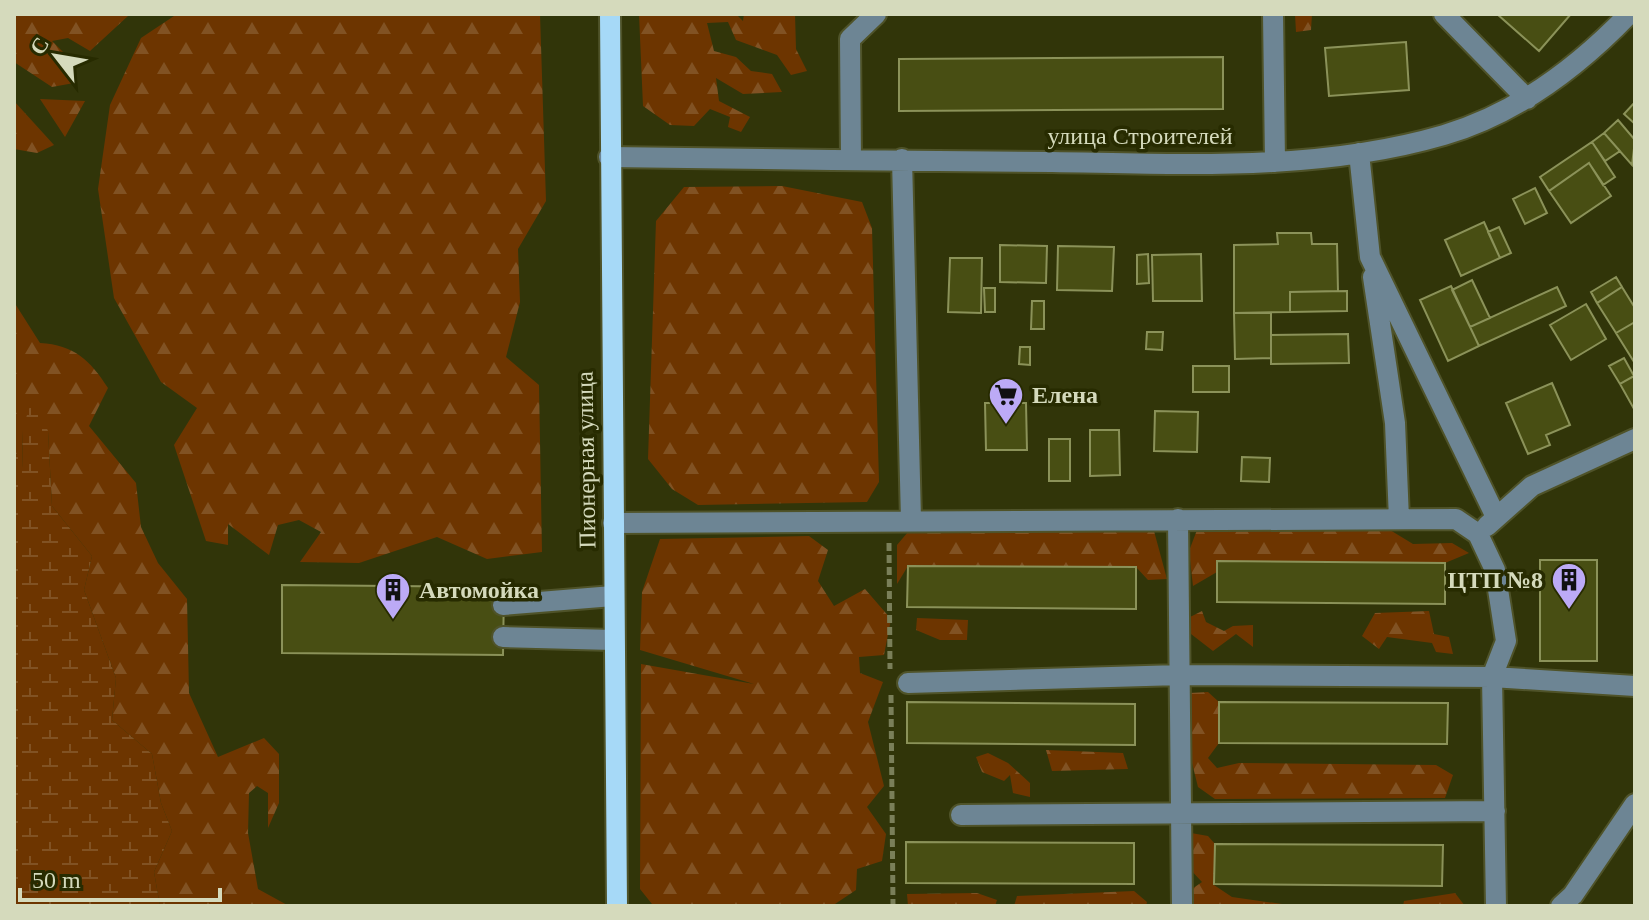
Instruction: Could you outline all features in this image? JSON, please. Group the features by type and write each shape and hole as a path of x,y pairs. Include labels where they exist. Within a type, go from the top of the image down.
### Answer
{"main road":[{"name":"Пионерная улица","path":"610,14 617,906"}],"street":[{"path":"851,160 850,39 876,14"},
{"path":"1273,14 1275,162"},
{"path":"1444,14 1527,99"},
{"name":"улица Строителей","path":"609,157 1275,162 1359,153 1445,135 1527,99 1594,50 1629,14"},
{"path":"1359,153 1370,257 1395,423 1399,519"},
{"path":"902,159 911,520"},
{"path":"1370,257 1496,517"},
{"path":"1478,534 1532,486 1635,439"},
{"path":"1613,449 1635,451"},
{"path":"1178,519 1182,906"},
{"path":"613,523 1456,519 1478,534 1495,570 1506,641 1492,677 1496,906"},
{"path":"503,605 613,596"},
{"path":"544,602 547,638"},
{"path":"503,637 613,640"},
{"path":"908,683 1180,675 1492,677 1635,686"},
{"path":"1561,906 1573,895 1635,804"},
{"path":"961,815 1181,816 1495,811"}],"green space":[{"path":"14,14 128,16 90,51 68,38 52,41 74,63 74,83 52,87 14,62"},
{"path":"177,14 540,14 546,201 518,249 520,302 506,357 539,385 542,552 487,559 437,537 359,563 300,562 321,532 299,520 278,525 269,555 228,524 228,545 206,541 174,445 197,408 161,382 114,298 98,189 110,105 141,38"},
{"path":"639,14 736,14 743,21 744,14 795,14 796,49 807,71 791,75 777,55 736,40 728,22 707,23 714,51 736,57 751,71 772,74 782,92 743,94 716,78 719,101 750,117 741,132 728,127 730,117 710,109 694,126 670,125 643,106"},
{"path":"1295,14 1312,14 1311,30 1296,32"},
{"path":"40,99 85,101 65,137"},
{"path":"14,101 54,145 37,153 14,149"},
{"path":"782,186 862,202 872,228 879,482 867,502 698,505 672,489 648,459 656,221 684,187"},
{"path":"14,302 40,343 62,347 80,356 95,369 108,388 89,426 136,483 141,527 158,563 187,599 189,693 218,757 264,738 279,754 279,803 268,828 268,793 257,786 249,793 248,833 258,889 289,906 160,906 154,872 172,831 161,803 152,754 112,720 116,678 84,590 92,556 52,506 48,431 22,430 23,471 14,449"},
{"path":"33,397 48,431 52,506 92,556 84,590 116,678 112,720 152,754 161,803 172,831 154,872 160,906 14,906 14,449 23,468 22,430"},
{"path":"1197,530 1390,530 1413,544 1452,543 1469,553 1445,563 1218,561 1217,572 1193,586 1189,551"},
{"path":"1154,531 1167,579 1148,580 1136,567 908,566 897,584 897,545 908,532"},
{"path":"809,536 828,550 818,581 834,606 865,589 891,619 884,655 859,657 860,673 883,682 868,722 884,786 867,807 886,834 882,861 857,869 856,890 832,906 652,904 640,889 641,664 754,684 640,650 642,592 660,539"},
{"path":"1202,611 1206,622 1224,631 1233,626 1253,625 1253,647 1236,634 1213,651 1191,634 1188,618"},
{"path":"1429,611 1434,634 1449,637 1453,654 1436,652 1432,643 1387,637 1379,649 1362,636 1375,613"},
{"path":"917,618 968,620 967,640 940,640 916,630"},
{"path":"1208,692 1219,702 1219,743 1208,758 1217,768 1239,763 1436,765 1453,775 1445,798 1215,799 1198,787 1187,743 1189,693"},
{"path":"1046,750 1123,753 1128,769 1052,771"},
{"path":"988,753 1008,763 1030,783 1030,797 1013,793 1010,775 1004,781 982,772 976,757"},
{"path":"1191,833 1208,836 1215,844 1214,885 1232,897 1296,906 1190,906 1189,891 1202,882 1188,867"},
{"path":"1134,891 1147,902 1146,906 1014,906 1017,896"},
{"path":"977,893 997,900 995,906 908,906 907,894"},
{"path":"1455,893 1465,906 1403,906 1404,901"}],"building":[{"path":"1497,14 1571,14 1539,51"},
{"path":"1406,42 1409,90 1329,96 1325,48"},
{"path":"1223,57 1223,109 899,111 899,59"},
{"path":"1635,102 1635,124 1624,114"},
{"path":"1618,120 1635,140 1632,165 1604,133"},
{"path":"1604,133 1620,151 1605,161 1592,142"},
{"path":"1592,142 1615,177 1603,185 1589,163 1549,191 1540,177"},
{"path":"1589,163 1611,196 1571,223 1549,191"},
{"path":"1535,188 1547,213 1525,224 1513,199"},
{"path":"1484,222 1500,258 1461,276 1445,240"},
{"path":"1499,227 1511,253 1500,258 1488,232"},
{"path":"1277,233 1311,233 1312,244 1337,244 1338,291 1290,292 1290,312 1234,313 1234,245 1278,244"},
{"path":"1000,245 1047,246 1046,283 1000,282"},
{"path":"1058,246 1114,247 1112,291 1057,290"},
{"path":"1148,254 1149,283 1137,284 1137,255"},
{"path":"1201,254 1202,301 1153,301 1152,255"},
{"path":"950,258 982,258 981,313 948,312"},
{"path":"1616,277 1622,287 1597,303 1591,292"},
{"path":"1472,280 1490,318 1470,327 1452,290"},
{"path":"1451,286 1479,346 1448,361 1420,300"},
{"path":"1557,287 1566,306 1479,346 1470,327"},
{"path":"1622,287 1635,308 1635,322 1616,333 1597,303"},
{"path":"984,288 995,288 995,312 985,312"},
{"path":"1347,291 1347,311 1290,312 1290,292"},
{"path":"1032,301 1044,301 1044,329 1031,329"},
{"path":"1586,304 1606,339 1571,360 1550,325"},
{"path":"1234,313 1271,313 1271,358 1235,359"},
{"path":"1635,322 1635,361 1634,362 1616,333"},
{"path":"1147,332 1163,332 1162,350 1146,349"},
{"path":"1348,334 1349,363 1271,364 1271,335"},
{"path":"1020,347 1030,347 1030,365 1019,364"},
{"path":"1624,358 1634,376 1620,384 1609,366"},
{"path":"1193,366 1229,366 1229,392 1193,392"},
{"path":"1635,378 1634,409 1620,384"},
{"path":"1552,383 1570,425 1546,435 1550,445 1528,454 1506,403"},
{"name":"Елена","path":"985,403 1026,403 1027,450 986,450"},
{"path":"1155,411 1198,412 1197,452 1154,451"},
{"path":"1090,430 1119,430 1120,475 1090,476"},
{"path":"1049,439 1070,439 1070,481 1049,481"},
{"path":"1242,457 1270,458 1269,482 1241,481"},
{"name":"ЦТП №8","path":"1540,560 1597,560 1597,661 1540,661"},
{"path":"1217,561 1445,563 1445,604 1217,602"},
{"path":"908,566 1136,567 1136,609 907,607"},
{"name":"Автомойка","path":"282,585 504,587 503,655 282,653"},
{"path":"907,702 1135,704 1135,745 907,743"},
{"path":"1219,702 1448,703 1447,744 1219,743"},
{"path":"906,842 1134,843 1134,884 906,883"},
{"path":"1215,844 1443,845 1442,886 1214,884"}],"place":[{"name":"Елена","path":"1006,426"},
{"name":"ЦТП №8","path":"1569,611"},
{"name":"Автомойка","path":"393,621"}]}
